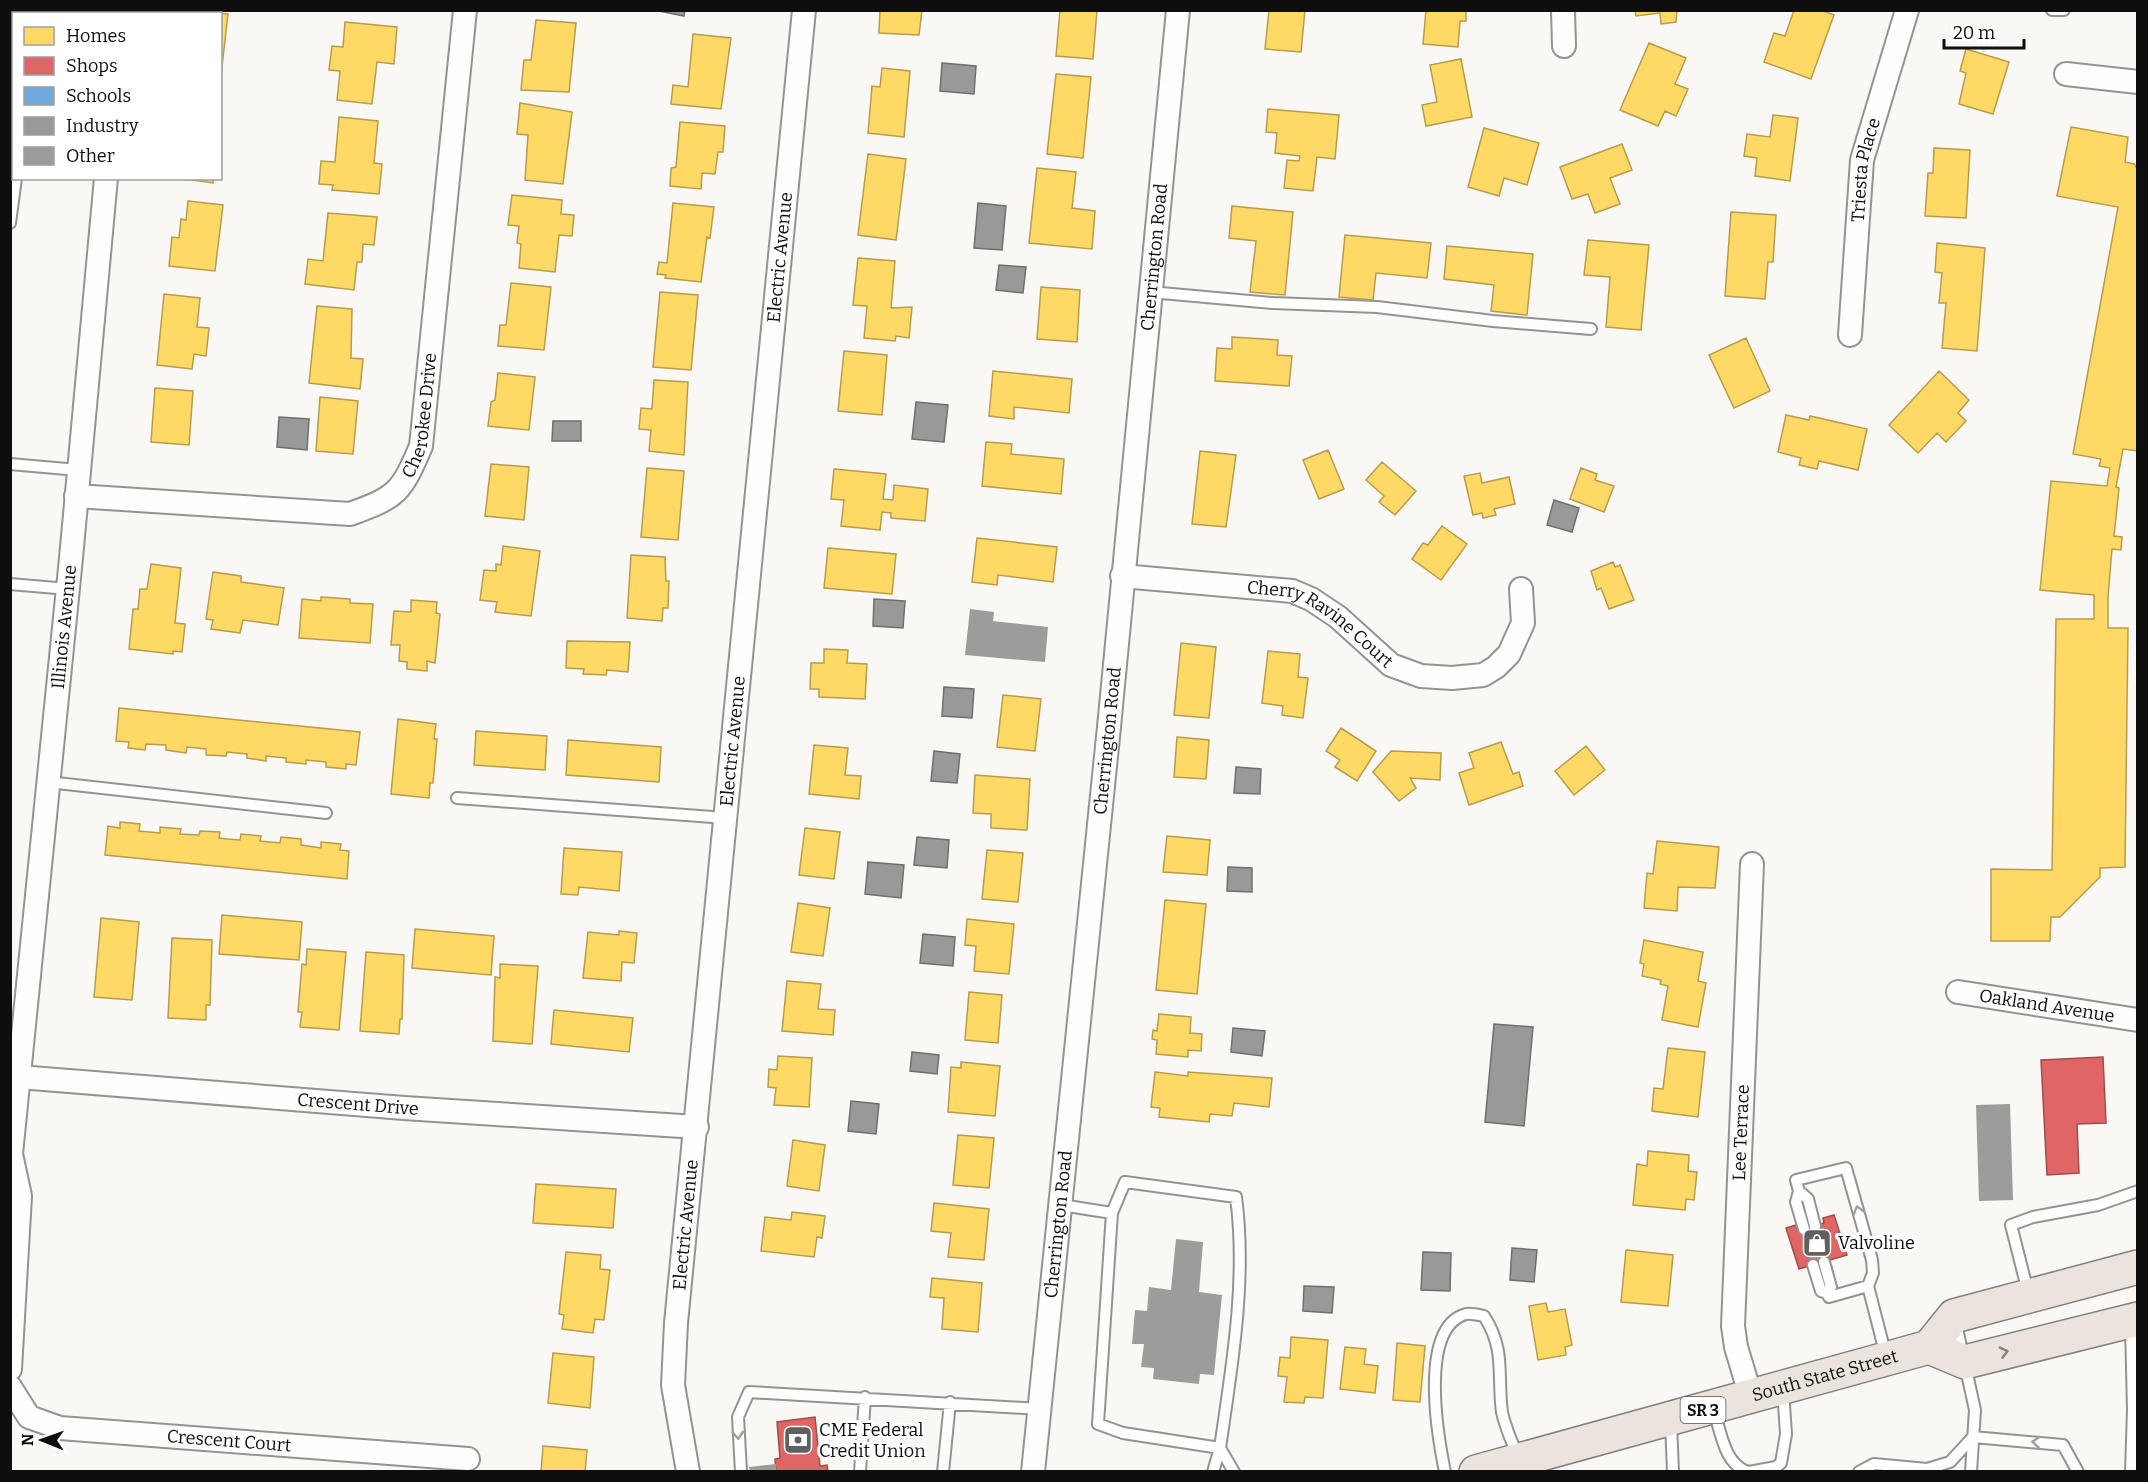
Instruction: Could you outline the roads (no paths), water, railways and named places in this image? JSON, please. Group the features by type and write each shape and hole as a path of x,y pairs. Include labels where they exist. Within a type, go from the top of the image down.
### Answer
{"main road":[{"path":"2135,1310 2096,1300 2042,1342 1965,1362 1929,1347 1954,1316 2138,1267"},
{"path":"1965,1362 1971,1337 1985,1328 2038,1314 2081,1283"},
{"name":"South State Street","path":"1476,1472 1929,1347"}],"street":[{"name":"Cherokee Drive","path":"76,496 350,514 382,502 396,493 407,478 421,446 465,10"},
{"name":"Electric Avenue","path":"688,1472 673,1385 676,1323 697,1127 804,10"},
{"name":"Cherrington Road","path":"1033,1472 1178,10"},
{"path":"1563,10 1564,46"},
{"name":"Triesta Place","path":"1850,335 1862,160 1907,10"},
{"path":"2066,74 2138,82"},
{"name":"Illinois Avenue","path":"19,1077 106,180"},
{"name":"Cherry Ravine Court","path":"1122,576 1292,591 1311,599 1338,617 1391,665 1421,676 1452,678 1483,675 1496,667 1509,654 1523,622 1521,589"},
{"name":"Lee Terrace","path":"1751,1397 1736,1347 1733,1326 1752,864"},
{"name":"Oakland Avenue","path":"1958,992 2138,1020"},
{"path":"10,1369 20,1196 11,1154 19,1077"},
{"name":"Crescent Drive","path":"19,1077 404,1108 697,1127"},
{"name":"Crescent Court","path":"10,1386 29,1417 60,1428 468,1459"}],"lane":[{"path":"2052,10 2064,10"},
{"path":"10,223 16,182"},
{"path":"1150,292 1273,303 1377,307 1493,321 1591,329"},
{"path":"10,464 78,470"},
{"path":"10,584 68,589"},
{"path":"48,782 326,813"},
{"path":"457,798 726,818"},
{"path":"1809,1228 1808,1199 1799,1191 1796,1180 1846,1168 1872,1260 1873,1273 1868,1286 1887,1359"},
{"path":"1213,1472 1220,1448 1235,1345 1241,1233 1236,1197 1125,1182 1112,1214 1098,1424 1123,1433 1220,1448"},
{"path":"2029,1296 2011,1226 2033,1217 2098,1205 2138,1191"},
{"path":"1061,1205 1112,1214"},
{"path":"1818,1263 1821,1291 1827,1293 1829,1297 1868,1286"},
{"path":"2131,1472 2135,1410 2135,1310"},
{"path":"1445,1472 1434,1404 1438,1356 1444,1335 1455,1319 1468,1314 1484,1316 1496,1335 1503,1415 1519,1460"},
{"path":"1954,1316 1976,1410 1971,1472"},
{"path":"1713,1408 1731,1460 1737,1468 1748,1472 1776,1467 1781,1463 1786,1434 1783,1389"},
{"path":"741,1472 737,1430 743,1400 749,1392 758,1390 1040,1409"},
{"path":"860,1472 865,1397"},
{"path":"943,1472 950,1402"},
{"path":"1671,1419 1673,1472"},
{"path":"1859,1472 1874,1464 1927,1469 1950,1462 1973,1437"},
{"path":"1973,1437 2063,1445 2078,1472"},
{"path":"1220,1448 1234,1472"}],"place":[{"name":"Valvoline","path":"1817,1243"},
{"name":"CME Federal Credit Union","path":"798,1440"}]}
